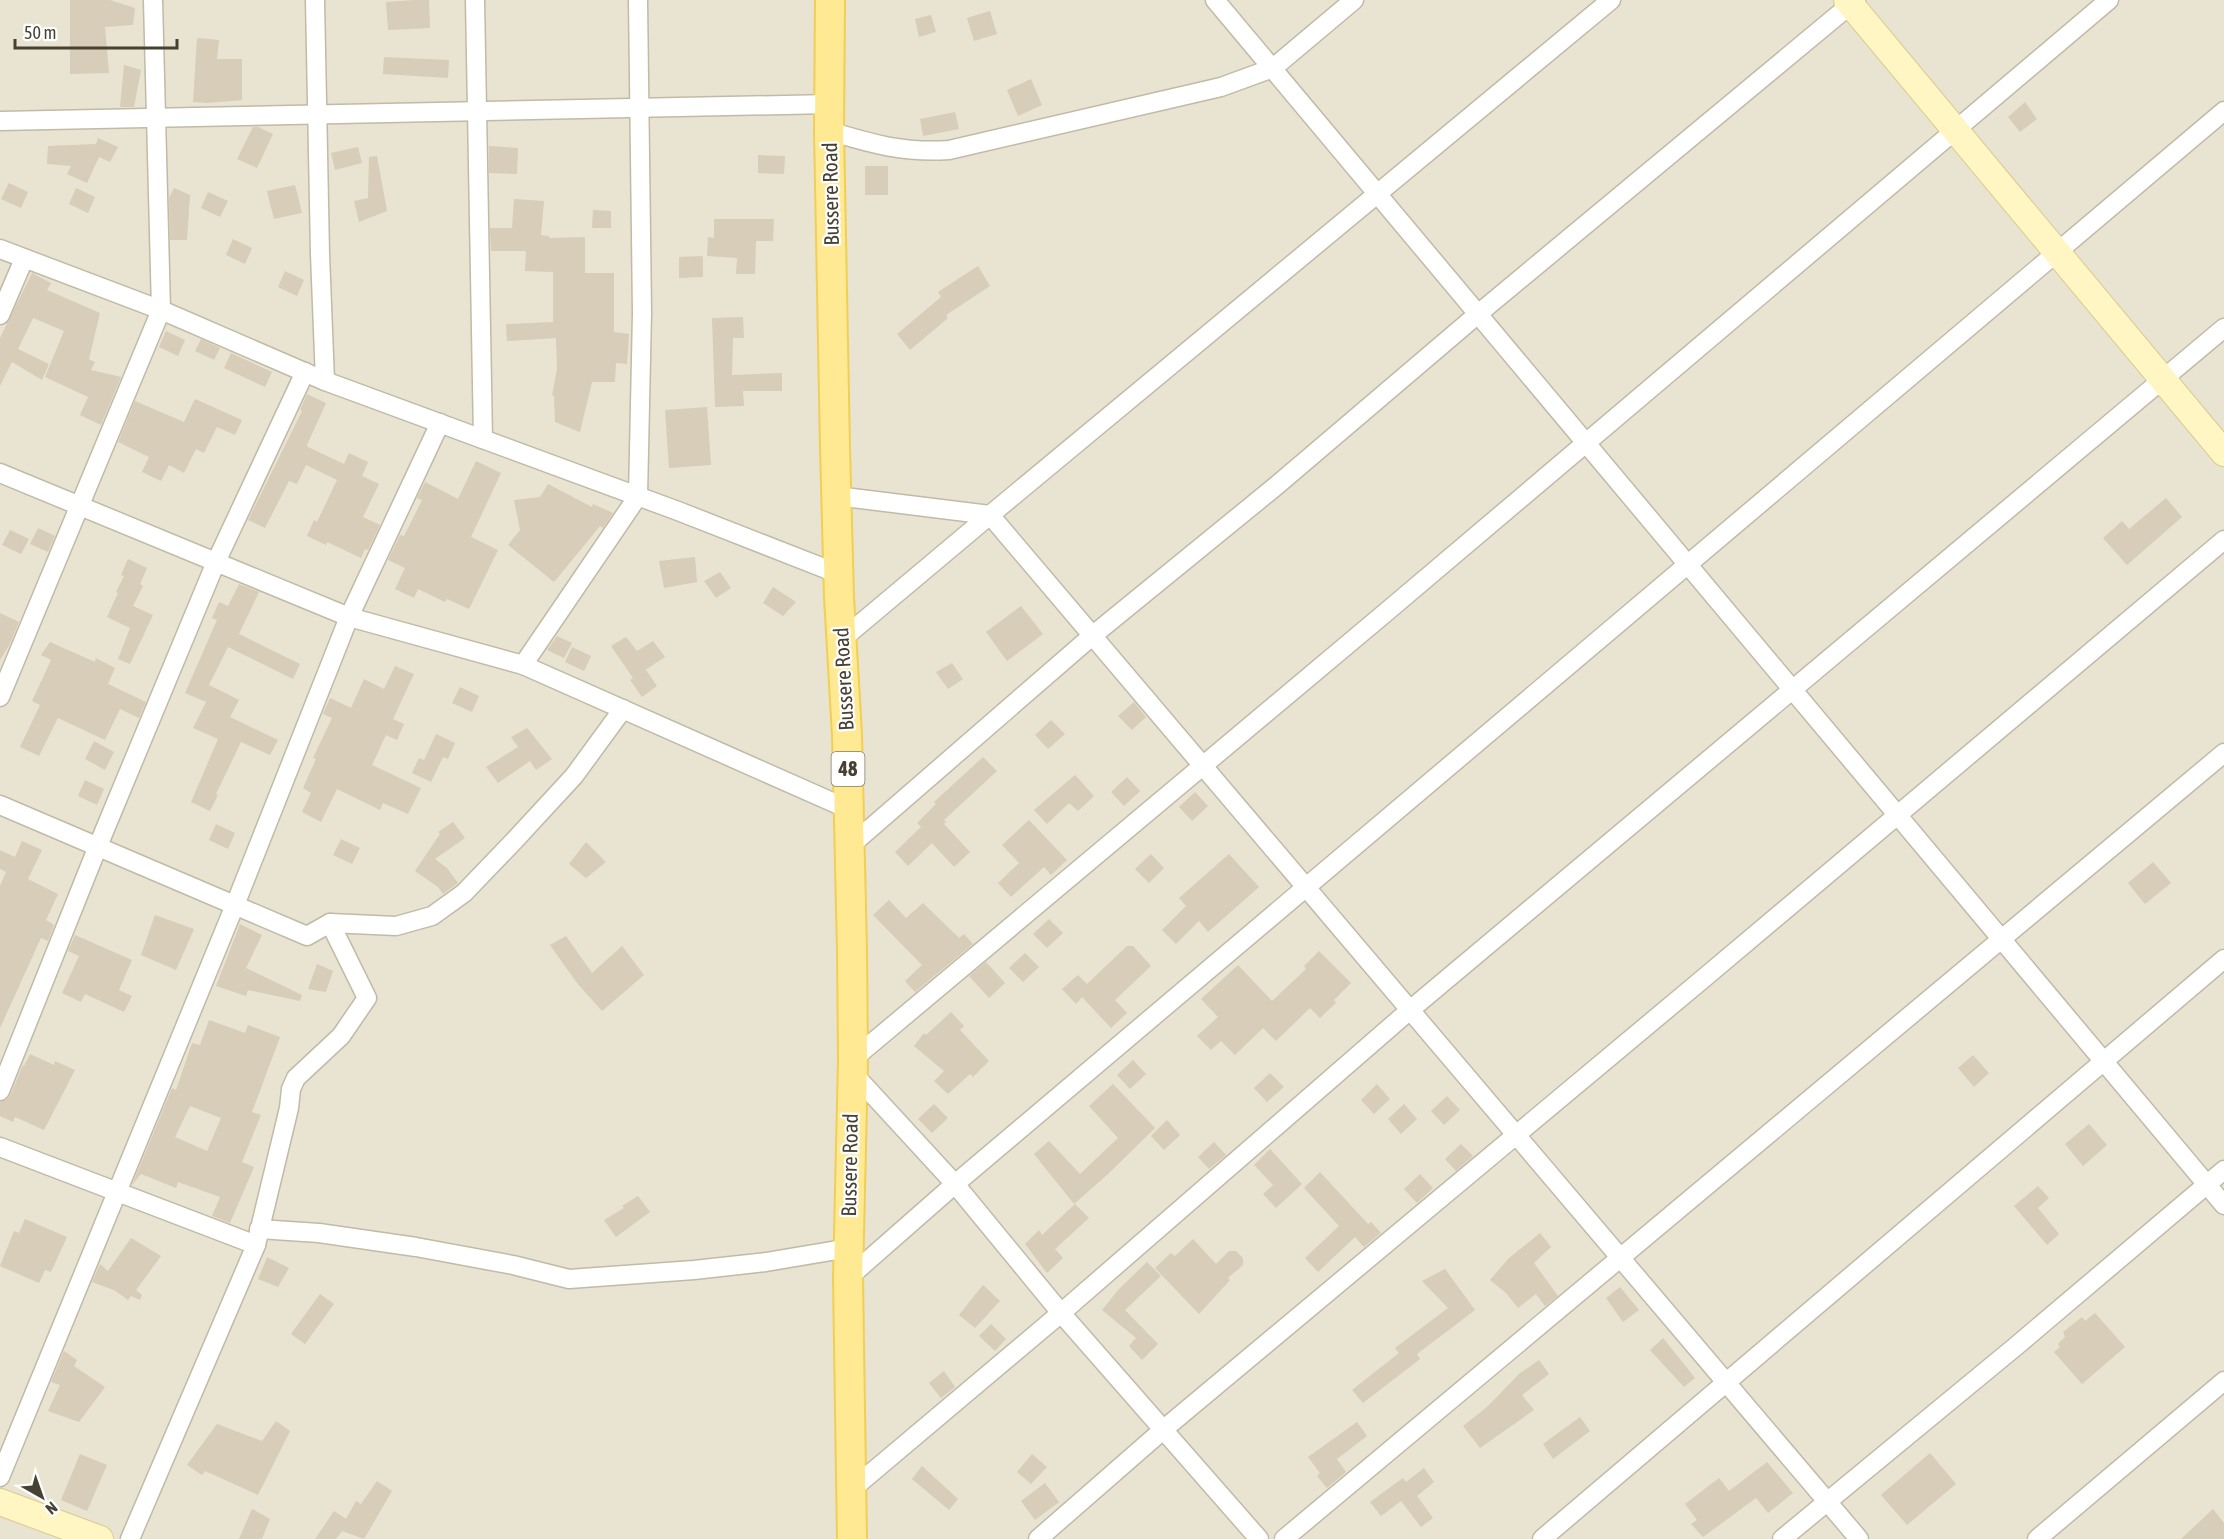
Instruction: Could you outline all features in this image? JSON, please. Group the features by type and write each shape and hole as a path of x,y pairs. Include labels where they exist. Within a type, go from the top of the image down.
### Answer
{"main road":[{"name":"Bussere Road","path":"830,0 829,117 836,496 850,846 853,1065 848,1278 852,1539"}],"street":[{"path":"0,697 161,310 153,0"},
{"path":"315,0 325,381"},
{"path":"475,0 483,439"},
{"path":"523,664 638,496 642,313 638,0"},
{"path":"1215,0 2224,1205"},
{"path":"0,121 640,108 829,117 897,149 925,152 949,150 1221,87 1272,68 1354,0"},
{"path":"841,640 1611,0"},
{"path":"1258,1539 1061,1313 853,1065 1202,765 1391,608 2109,0"},
{"path":"850,846 1092,636 1276,486 1851,2 2224,453"},
{"path":"848,1278 955,1184 2224,111"},
{"path":"0,249 161,310 325,381 638,496 839,574"},
{"path":"0,315 24,259"},
{"path":"851,1490 1061,1313 1410,1010 2224,328"},
{"path":"0,1090 216,562 305,372"},
{"path":"0,1477 235,905 349,617 440,423"},
{"path":"0,473 349,617 523,664 849,809"},
{"path":"836,496 990,515 1859,1539"},
{"path":"1038,1539 1164,1429 2224,540"},
{"path":"0,805 307,936 330,923 396,926 432,916 464,893 574,776 623,709"},
{"path":"1284,1539 2224,753"},
{"path":"130,1539 257,1237 291,1089 296,1078 308,1065 341,1036 367,998 330,923"},
{"path":"1542,1539 2224,959"},
{"path":"0,1147 116,1192 257,1237 319,1233 416,1247 513,1265 569,1280 766,1262 849,1248"},
{"path":"1782,1539 2015,1347 2224,1170"},
{"path":"2037,1539 2224,1381"},
{"path":"0,1502 100,1539"}],"shaded area":[{"path":"0,0 2224,0 2224,1539 0,1539"}],"building":[{"path":"70,0 110,0 135,8 133,25 105,27 109,73 70,74"},
{"path":"429,0 430,28 388,30 386,2"},
{"path":"990,11 997,34 974,41 967,18"},
{"path":"931,15 936,32 919,37 915,19"},
{"path":"197,38 219,40 217,59 242,59 242,100 193,102"},
{"path":"384,57 449,60 448,78 383,74"},
{"path":"124,65 141,70 134,107 120,107"},
{"path":"1031,79 1042,105 1018,116 1007,90"},
{"path":"2025,102 2037,119 2020,132 2008,117"},
{"path":"955,112 959,129 923,136 920,119"},
{"path":"253,127 273,134 257,168 237,159"},
{"path":"98,138 118,147 110,162 99,157 87,183 67,174 71,166 47,164 48,146 96,144"},
{"path":"489,146 518,148 517,174 489,173"},
{"path":"358,147 362,163 335,170 331,153"},
{"path":"758,155 785,156 784,174 758,173"},
{"path":"377,156 387,211 359,222 354,201 368,198 369,157"},
{"path":"865,166 888,166 888,195 865,195"},
{"path":"9,183 28,192 21,208 1,199"},
{"path":"295,185 302,213 274,219 267,191"},
{"path":"76,188 95,197 88,213 69,204"},
{"path":"174,188 190,195 187,240 170,240 169,198"},
{"path":"208,192 228,201 220,217 201,208"},
{"path":"514,199 544,201 541,235 549,236 549,238 585,237 585,273 614,273 614,332 629,334 627,364 616,363 615,382 592,382 580,432 555,422 554,396 552,395 557,369 556,338 507,341 506,324 553,322 553,272 525,271 526,251 491,251 490,228 512,228"},
{"path":"593,210 611,211 611,228 592,228"},
{"path":"714,219 774,219 773,241 756,241 755,274 736,274 737,258 707,256 708,237 714,238"},
{"path":"233,239 252,248 245,264 226,255"},
{"path":"703,256 703,277 679,278 679,257"},
{"path":"978,266 990,286 946,315 948,318 910,350 897,334 941,297 938,292"},
{"path":"285,271 304,280 297,296 278,287"},
{"path":"32,273 51,283 47,290 100,313 89,359 95,362 91,370 121,377 101,425 80,415 88,397 45,377 64,331 33,318 18,349 49,364 42,380 12,362 0,386 0,338"},
{"path":"743,317 744,338 733,338 732,375 782,373 782,391 743,391 744,406 715,407 712,318"},
{"path":"166,331 185,340 178,356 159,347"},
{"path":"201,339 220,348 214,360 195,351"},
{"path":"231,353 272,372 265,387 224,368"},
{"path":"307,394 326,403 308,447 344,464 349,453 368,462 362,476 379,484 363,517 380,525 368,550 365,549 361,558 327,542 326,545 307,536 314,520 317,522 337,480 306,465 297,484 289,481 265,528 248,520 302,411 300,410"},
{"path":"195,399 242,420 235,435 217,427 204,453 196,449 184,473 169,465 161,481 142,472 149,457 118,442 135,401 184,422"},
{"path":"707,407 711,465 669,468 665,410"},
{"path":"476,461 501,473 471,537 498,550 469,609 447,599 445,602 418,589 414,598 395,589 405,568 388,560 400,535 404,536 422,500 417,498 425,482 458,499"},
{"path":"548,484 592,507 593,504 613,513 603,528 600,526 554,582 508,545 520,530 514,500 540,497"},
{"path":"2166,498 2182,517 2127,565 2103,538 2122,521 2129,529"},
{"path":"38,528 55,536 48,552 30,544"},
{"path":"10,530 29,539 21,554 2,545"},
{"path":"695,557 697,582 664,588 659,561"},
{"path":"128,559 147,568 140,584 143,586 133,606 153,615 130,664 118,659 130,628 107,617 118,593 116,592 124,576 121,575"},
{"path":"720,572 731,588 716,598 704,581"},
{"path":"239,584 259,592 239,634 300,664 293,679 228,647 209,685 239,700 230,717 278,740 270,755 241,742 210,811 191,802 218,739 193,728 206,702 185,693 217,620 212,618 219,602 228,606"},
{"path":"773,587 796,602 783,616 763,603"},
{"path":"1021,606 1043,634 1007,661 986,632"},
{"path":"0,613 19,622 0,660"},
{"path":"557,636 572,643 564,658 547,650"},
{"path":"626,637 637,651 653,641 665,657 639,674 646,670 657,686 642,697 630,680 633,678 611,646"},
{"path":"50,642 95,662 96,658 115,668 108,684 146,702 139,718 120,709 105,740 58,718 39,756 20,747 40,705 32,701 51,660 41,655"},
{"path":"572,647 591,656 584,671 565,662"},
{"path":"952,663 963,679 948,689 936,672"},
{"path":"395,666 414,674 393,719 404,724 397,740 386,735 372,765 421,788 408,814 383,803 380,810 337,789 321,822 302,812 311,793 303,788 316,759 313,758 332,718 323,714 330,698 351,708 364,679 384,689"},
{"path":"460,687 479,696 472,712 452,703"},
{"path":"1134,702 1146,717 1132,730 1118,716"},
{"path":"1051,720 1065,734 1048,749 1035,735"},
{"path":"527,728 552,759 536,770 530,761 498,783 486,767 518,747 511,737"},
{"path":"436,734 455,743 448,759 443,757 431,782 412,773 419,758 424,760"},
{"path":"94,741 114,752 105,770 85,759"},
{"path":"983,757 997,771 944,820 946,822 944,824 970,852 954,867 932,843 908,866 895,852 921,827 917,823 936,804 934,802"},
{"path":"1075,775 1094,796 1078,811 1069,803 1047,824 1034,810"},
{"path":"1127,777 1140,791 1124,806 1111,792"},
{"path":"85,780 104,789 97,805 78,796"},
{"path":"1195,792 1208,806 1192,821 1179,807"},
{"path":"1029,820 1067,860 1051,875 1044,867 1011,897 998,883 1019,863 1002,845"},
{"path":"453,822 465,838 435,859 447,868 458,883 443,894 438,887 415,871 440,834 438,832"},
{"path":"216,824 235,833 228,849 209,840"},
{"path":"341,839 360,848 352,864 333,855"},
{"path":"22,841 42,850 28,879 58,894 46,920 54,925 48,941 41,938 0,1028 0,886 6,872 0,869 0,850 15,857"},
{"path":"586,842 606,862 586,878 569,864"},
{"path":"1151,854 1164,868 1149,883 1135,869"},
{"path":"1229,854 1259,887 1208,932 1199,921 1176,944 1162,930 1186,906 1179,898"},
{"path":"2153,862 2171,883 2145,904 2128,883"},
{"path":"889,900 906,918 923,903 959,938 964,934 973,944 915,992 905,981 922,965 873,915"},
{"path":"155,915 194,929 176,970 141,955"},
{"path":"1049,919 1063,933 1047,948 1033,934"},
{"path":"240,924 262,935 246,968 302,995 300,1001 248,990 246,996 216,986"},
{"path":"75,935 132,960 119,990 132,996 124,1012 85,994 81,1002 62,993 79,956 68,951"},
{"path":"566,936 592,973 622,946 644,975 602,1011 577,983 550,945"},
{"path":"1127,946 1133,946 1151,966 1115,1000 1127,1013 1111,1028 1082,997 1076,1004 1062,989 1078,975 1087,984"},
{"path":"1319,951 1351,983 1334,1000 1336,1003 1320,1018 1310,1008 1276,1041 1263,1028 1235,1055 1221,1041 1211,1050 1197,1036 1218,1017 1201,999 1238,965 1272,1001 1306,969 1304,966"},
{"path":"1025,953 1039,967 1023,982 1009,968"},
{"path":"986,962 1005,983 989,998 969,976"},
{"path":"317,964 333,971 326,992 308,989"},
{"path":"951,1012 964,1026 960,1030 989,1061 973,1077 970,1074 948,1094 934,1081 944,1071 914,1046 924,1033 926,1035"},
{"path":"209,1020 245,1033 248,1025 280,1037 252,1112 261,1115 242,1162 254,1167 230,1223 212,1216 220,1197 178,1182 176,1188 141,1174 132,1185 172,1088 176,1090 192,1043 200,1045","holes":["190,1106 221,1118 207,1151 175,1137"]},
{"path":"30,1054 54,1065 55,1061 75,1070 44,1130 15,1117 13,1122 0,1116 0,1102 10,1096"},
{"path":"1973,1055 1989,1073 1974,1087 1958,1068"},
{"path":"1133,1060 1146,1074 1130,1089 1117,1075"},
{"path":"1270,1073 1284,1087 1267,1102 1254,1088"},
{"path":"1113,1084 1155,1128 1074,1204 1034,1154 1049,1141 1080,1174 1118,1138 1089,1106"},
{"path":"1377,1084 1390,1099 1374,1114 1361,1100"},
{"path":"1447,1096 1460,1110 1444,1125 1431,1111"},
{"path":"934,1104 948,1118 932,1133 918,1119"},
{"path":"1404,1104 1417,1119 1401,1134 1388,1119"},
{"path":"1167,1120 1180,1135 1164,1150 1151,1136"},
{"path":"2089,1124 2107,1145 2083,1166 2065,1144"},
{"path":"1214,1142 1226,1155 1209,1169 1198,1157"},
{"path":"1461,1144 1473,1156 1456,1171 1445,1159"},
{"path":"1270,1149 1302,1184 1276,1208 1263,1194 1273,1185 1254,1165"},
{"path":"1320,1172 1368,1224 1371,1222 1381,1233 1364,1247 1355,1237 1318,1272 1305,1258 1339,1226 1304,1188"},
{"path":"1420,1174 1433,1188 1417,1203 1404,1189"},
{"path":"2038,1186 2049,1198 2038,1208 2059,1234 2047,1245 2014,1206"},
{"path":"638,1196 650,1212 616,1237 604,1220"},
{"path":"1075,1204 1089,1218 1055,1249 1063,1258 1047,1273 1025,1244 1039,1230 1042,1235"},
{"path":"25,1219 67,1237 51,1272 45,1270 39,1283 0,1266 14,1231 19,1233"},
{"path":"1540,1233 1551,1247 1534,1263 1558,1296 1545,1306 1536,1294 1518,1308 1506,1293 1490,1280 1509,1258"},
{"path":"131,1238 161,1256 136,1290 142,1295 140,1300 131,1296 128,1300 114,1290 92,1282 100,1264 108,1271"},
{"path":"1193,1239 1216,1264 1229,1251 1236,1251 1243,1258 1243,1265 1228,1278 1230,1280 1199,1314 1155,1268 1171,1253 1175,1256"},
{"path":"267,1257 289,1268 278,1287 258,1279"},
{"path":"1147,1262 1161,1276 1125,1310 1158,1344 1142,1360 1129,1346 1136,1338 1102,1310 1119,1289"},
{"path":"1445,1269 1475,1310 1417,1354 1420,1359 1363,1403 1352,1390 1399,1353 1395,1348 1448,1308 1422,1281"},
{"path":"983,1285 1000,1301 975,1328 959,1315"},
{"path":"1620,1287 1639,1310 1623,1322 1606,1298"},
{"path":"320,1294 334,1304 305,1344 291,1334"},
{"path":"2095,1313 2125,1347 2082,1384 2054,1352 2060,1347 2058,1344 2065,1337 2063,1332 2082,1317 2085,1321"},
{"path":"991,1324 1006,1339 995,1351 979,1336"},
{"path":"1663,1338 1695,1378 1684,1387 1650,1350"},
{"path":"64,1351 77,1360 74,1366 105,1387 79,1422 48,1411 60,1385 51,1382"},
{"path":"1539,1360 1549,1374 1522,1395 1534,1410 1480,1448 1463,1426 1487,1407 1519,1374"},
{"path":"944,1371 955,1387 941,1398 929,1383"},
{"path":"1580,1417 1590,1431 1553,1459 1543,1444"},
{"path":"276,1421 290,1431 258,1495 205,1471 202,1475 187,1465 217,1424 262,1441"},
{"path":"1357,1422 1367,1436 1337,1459 1346,1472 1327,1488 1317,1476 1320,1473 1308,1457"},
{"path":"1930,1453 1956,1484 1907,1525 1881,1495"},
{"path":"80,1454 107,1465 87,1511 61,1500"},
{"path":"1032,1454 1047,1467 1031,1484 1017,1472"},
{"path":"1767,1462 1793,1493 1768,1513 1756,1498 1703,1537 1691,1524 1697,1520 1685,1504 1719,1478 1729,1491"},
{"path":"922,1466 958,1499 949,1510 912,1479"},
{"path":"1424,1468 1434,1482 1417,1496 1433,1518 1421,1527 1401,1501 1381,1516 1370,1502 1403,1478 1406,1482"},
{"path":"377,1481 392,1491 364,1539 342,1531 336,1539 315,1539 334,1511 346,1519 356,1501 361,1504"},
{"path":"1045,1483 1059,1502 1035,1520 1021,1501"},
{"path":"252,1509 270,1519 262,1539 239,1539"},
{"path":"2213,1509 2224,1523 2224,1539 2181,1539"}]}
